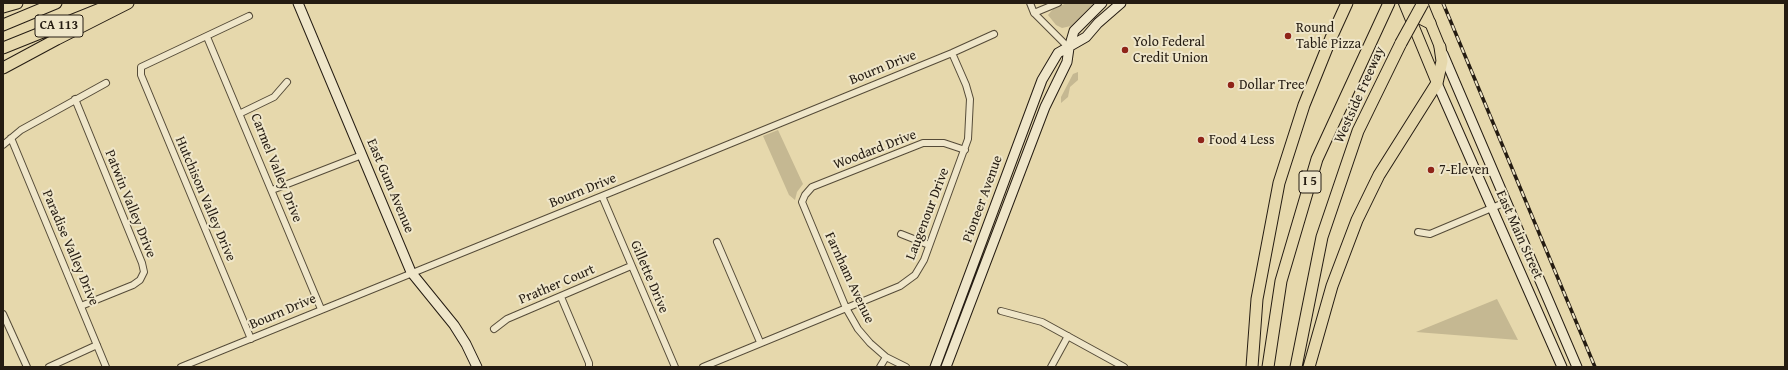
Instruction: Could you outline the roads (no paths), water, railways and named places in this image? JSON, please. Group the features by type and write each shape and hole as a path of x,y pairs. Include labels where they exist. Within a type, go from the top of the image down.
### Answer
{"highway":[{"path":"3,7 17,3"},
{"name":"CA 113","path":"3,25 56,3"},
{"name":"CA 113","path":"3,48 115,3"},
{"path":"3,68 56,39 128,3"},
{"path":"1252,367 1257,299 1279,182 1304,105 1347,3"},
{"path":"1412,3 1420,18 1430,23"},
{"name":"Westside Freeway","path":"1296,367 1322,237 1358,131 1422,3"},
{"name":"Westside Freeway","path":"1268,367 1281,281 1317,159 1388,5"},
{"path":"1309,367 1332,286 1356,220 1379,175 1436,83 1442,61 1440,47"}],"main road":[{"name":"East Gum Avenue","path":"298,3 411,272 457,330 477,367"},
{"name":"Pioneer Avenue","path":"946,367 1045,107 1067,62 1074,31 1102,3"},
{"name":"Pioneer Avenue","path":"935,367 1042,80 1058,53 1086,37 1098,23 1121,3"},
{"name":"East Main Street","path":"1404,3 1436,83 1562,367"},
{"name":"East Main Street","path":"1422,3 1577,367"},
{"path":"1012,195 1007,188 1026,136 1024,126"}],"street":[{"path":"1030,3 1034,13 1069,48"},
{"path":"1034,13 1058,3"},
{"path":"207,37 249,16"},
{"name":"Bourn Drive","path":"181,367 251,339 321,308 602,196 952,53 994,34"},
{"name":"Hutchison Valley Drive","path":"207,37 141,67 141,75 251,339"},
{"name":"Carmel Valley Drive","path":"207,37 321,308"},
{"name":"Laugenour Drive","path":"702,367 900,286 911,279 919,269 965,150 970,128 970,99 966,84 952,53"},
{"path":"240,113 274,97 287,82"},
{"path":"3,145 21,130 75,99 106,84"},
{"name":"Patwin Valley Drive","path":"75,99 142,262 144,272 140,280 133,285 81,306"},
{"name":"Paradise Valley Drive","path":"11,138 106,367"},
{"name":"Woodard Drive","path":"802,202 805,195 812,187 913,146 934,142 965,150"},
{"path":"272,190 362,154"},
{"name":"Gillette Drive","path":"602,196 675,367"},
{"name":"Farnham Avenue","path":"802,202 846,308 863,337 886,357 906,367"},
{"path":"1418,232 1430,234 1506,202"},
{"path":"900,234 929,245"},
{"path":"717,242 760,342"},
{"name":"Prather Court","path":"494,329 507,320 631,266"},
{"path":"561,296 589,363 589,367"},
{"path":"1001,311 1042,322 1124,367"},
{"path":"3,314 27,367"},
{"path":"1051,367 1068,336"},
{"path":"48,367 97,345"},
{"path":"880,367 886,357"}],"railway":[{"path":"1443,3 1595,367"}],"place":[{"name":"Round Table Pizza","path":"1288,36"},
{"name":"Yolo Federal Credit Union","path":"1125,50"},
{"name":"Dollar Tree","path":"1231,85"},
{"name":"Food 4 Less","path":"1201,140"},
{"name":"7-Eleven","path":"1431,170"}]}
